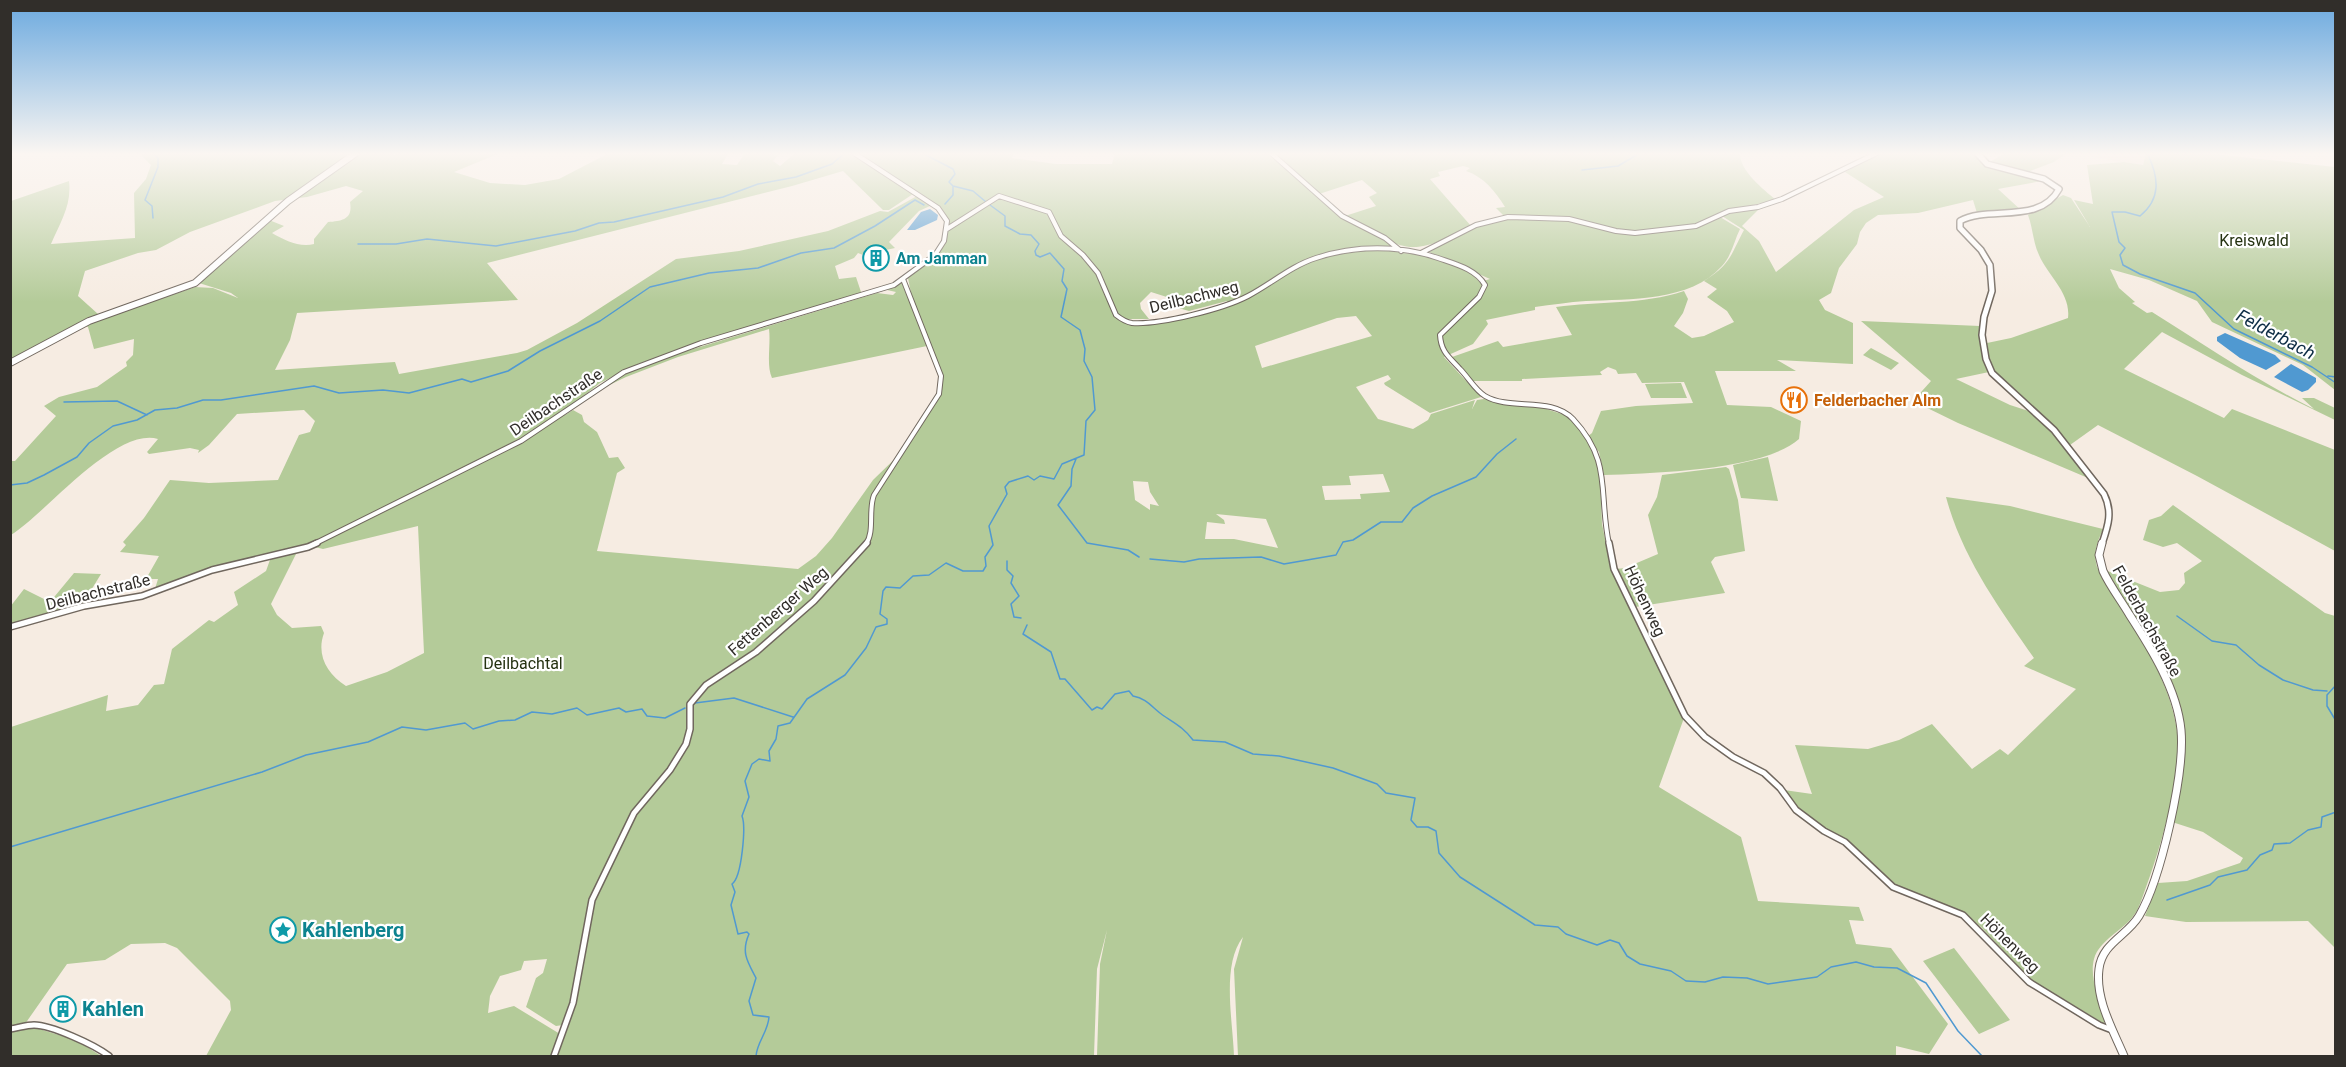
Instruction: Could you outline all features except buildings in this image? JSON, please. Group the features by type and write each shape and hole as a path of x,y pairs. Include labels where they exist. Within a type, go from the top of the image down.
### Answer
{"main road":[{"path":"10,363 89,321 195,283 286,203"}],"street":[{"path":"930,203 938,208 947,221 947,229"},
{"name":"Deilbachweg","path":"947,229 988,203"},
{"name":"Deilbachweg","path":"1025,203 1049,212 1061,236 1083,255 1098,273 1116,315 1121,320 1131,323 1179,316 1236,301 1247,297 1297,266 1327,255 1359,250 1401,251"},
{"name":"Höhenweg","path":"1327,203 1342,216 1385,238 1401,251 1421,253 1453,263 1475,274 1484,282 1479,297 1446,328 1439,338 1441,348 1481,393 1491,399 1539,405 1562,412 1572,418 1594,448 1603,476 1603,516 1614,568 1685,716 1705,737 1733,757 1764,773 1780,788 1796,810 1824,831 1845,842 1893,887 1963,915 2029,982 2100,1025 2115,1031"},
{"path":"1421,253 1476,225 1509,217 1569,219 1616,231 1635,233 1696,226 1729,212 1772,203"},
{"name":"Felderbachstraße","path":"2045,203 2031,212 2018,215 1971,215 1960,221 1960,228 1990,265 1992,296 1983,318 1982,333 1991,373 2053,429 2106,496 2110,513 2109,528 2101,542 2098,560 2148,646 2166,685 2181,731 2182,750 2171,814 2153,881 2138,919 2112,940 2098,966 2097,979 2124,1056"},
{"name":"Deilbachstraße","path":"10,627 84,606 142,596 212,570 308,547 521,441 569,410 598,387 624,372 702,344 879,291 903,279 935,255 944,241 947,229"},
{"name":"Fettenberger Weg","path":"554,1056 573,1003 592,900 634,813 670,770 686,744 690,729 690,704 706,685 756,652 814,601 862,550 870,538 870,506 874,495 939,394 941,376 903,279"},
{"path":"10,1029 35,1025 45,1027 100,1049 110,1056"}],"green space":[{"path":"11,203 68,203 51,244 135,238 134,203 270,203 190,232 156,250 138,253 85,271 78,296 98,314 11,363"},
{"name":"Deilbachtal","path":"350,203 725,203 487,263 518,300 297,313 290,340 275,370 395,362 399,374 517,353 577,323 676,259 739,251 828,231 880,211 888,212 905,203 926,203 930,206 919,211 889,242 895,248 863,255 858,253 854,258 835,266 839,279 856,277 862,295 701,342 638,364 600,383 562,413 565,415 573,410 582,415 584,422 597,432 609,458 618,457 625,468 617,473 597,551 798,569 816,556 832,538 873,480 906,448 942,387 943,381 927,346 772,378 769,367 769,329 678,357 595,392 625,374 670,356 877,293 893,295 896,292 887,290 903,282 908,293 911,293 908,278 942,247 948,231 949,221 940,209 931,203 1327,203 1348,221 1387,240 1402,253 1424,255 1453,264 1469,272 1480,282 1490,279 1427,251 1488,222 1506,218 1569,219 1615,231 1645,234 1697,227 1720,217 1740,229 1731,253 1722,266 1709,278 1693,286 1676,292 1639,299 1580,301 1535,307 1535,310 1486,320 1488,324 1473,344 1444,357 1481,397 1430,413 1385,385 1384,383 1391,379 1388,375 1356,387 1378,419 1413,429 1428,420 1431,414 1475,400 1472,409 1477,400 1484,399 1540,407 1571,419 1593,449 1600,476 1602,524 1611,568 1684,718 1659,787 1741,837 1758,901 1859,907 1864,921 1849,920 1856,944 1891,948 1948,1024 1929,1054 1896,1046 1896,1056 1238,1056 1234,969 1243,937 1236,949 1230,978 1234,1056 1097,1056 1100,964 1107,930 1097,969 1094,1056 557,1056 576,1004 595,899 635,816 672,770 686,738 668,768 632,813 589,901 572,997 563,1025 556,1026 526,1007 536,978 543,973 547,959 524,961 521,970 500,976 490,996 488,1013 514,1006 560,1034 551,1056 206,1056 231,1010 230,1001 177,948 165,943 131,944 105,960 67,964 25,1024 11,1027 11,727 108,695 106,711 138,705 154,685 164,684 172,649 209,620 214,622 238,605 234,592 266,571 271,557 297,552 271,604 277,615 292,628 321,626 324,633 322,656 333,676 339,681 346,686 387,672 424,653 418,526 323,549 307,545 155,589 158,579 146,579 159,556 120,552 126,545 123,542 144,518 170,480 209,483 278,480 299,435 310,432 315,421 304,410 237,414 209,445 198,453 199,450 190,448 149,454 147,452 158,439 141,439 122,446 81,475 11,535 11,461 15,461 56,416 44,406 59,397 97,387 127,366 126,362 133,355 134,339 94,349 88,327 84,325 195,287 213,288 238,298 231,293 199,283 269,220 284,226 272,233 287,241 309,245 314,244 314,239 328,222 346,218 351,208","holes":["1151,292 1170,298 1164,304 1189,311 1227,301 1228,304 1160,320 1125,319 1149,319 1141,309 1140,303","1356,316 1372,336 1262,368 1255,346 1337,318","1383,474 1390,492 1360,494 1361,499 1325,500 1322,486 1351,485 1349,476","1133,481 1148,482 1150,492 1159,506 1150,504 1150,510 1135,500","1216,514 1266,519 1278,548 1234,539 1205,539 1207,522 1225,524 1224,520"]},
{"path":"876,203 900,203 889,210 883,210"},
{"path":"1374,203 1451,203 1471,226 1433,244 1419,247 1406,246 1381,237 1345,216 1376,206"},
{"path":"1502,203 1763,203 1725,211 1694,224 1643,231 1618,230 1569,217 1504,216 1496,208 1505,207"},
{"path":"1871,203 1961,203 1918,213 1878,215 1866,223 1860,232 1857,244 1839,268 1831,293 1819,300 1825,310 1853,323 1853,364 1777,360 1796,371 1715,371 1727,405 1771,407 1801,421 1799,439 1782,450 1760,458 1706,468 1604,475 1599,452 1587,437 1592,433 1601,411 1636,406 1693,403 1684,382 1642,383 1636,373 1618,374 1616,370 1608,367 1600,372 1602,375 1522,379 1522,381 1471,381 1452,357 1498,341 1503,347 1572,335 1556,307 1652,299 1684,291 1688,299 1683,313 1674,326 1692,338 1704,336 1734,322 1727,311 1707,297 1717,289 1704,281 1725,264 1744,230 1722,216 1771,205 1758,210 1742,226 1759,241 1776,272 1854,210"},
{"path":"1974,203 2013,203 2023,212 1977,213"},
{"name":"Kreiswald","path":"2049,203 2074,203 2090,227 2076,203 2335,203 2335,390 2303,365 2212,322 2197,301 2149,280 2110,269 2119,288 2135,302 2132,303 2147,313 2152,312 2252,375 2314,409 2302,398 2314,398 2335,408 2335,420 2242,375 2162,332 2124,369 2224,418 2232,409 2335,450 2335,551 2098,425 2070,445 2045,417 1996,375 1989,360 1987,343 2011,338 2068,318 2063,293 2043,263 2035,246 2028,215"},
{"path":"1861,321 1980,326 1989,372 1956,379 2010,405 2035,413 2058,438 2088,478 1958,423 1913,401 1931,381"},
{"path":"1871,348 1899,363 1891,370 1863,355"},
{"path":"1681,383 1687,398 1651,398 1645,384"},
{"path":"1768,457 1778,501 1741,498 1733,465"},
{"path":"1726,467 1729,469 1738,500 1745,551 1715,557 1711,562 1725,593 1635,607 1616,569 1625,568 1658,554 1648,515 1657,497 1662,475"},
{"path":"1946,497 2010,506 2103,529 2096,548 2097,567 2144,643 2164,684 2171,705 2178,743 2177,764 2170,808 2158,852 2136,913 2101,946 2094,959 2094,982 2107,1021 2103,1023 2030,979 1981,927 1961,911 1904,891 1864,858 1797,809 1784,790 1812,794 1795,745 1868,749 1899,740 1932,724 1972,769 2000,749 2008,755 2076,689 2024,666 2034,658 1995,601 1972,561"},
{"path":"2173,505 2325,613 2335,616 2335,948 2308,921 2186,922 2145,916 2158,883 2187,881 2240,863 2243,858 2203,832 2172,822 2183,755 2181,715 2137,621 2105,570 2160,592 2179,590 2185,583 2184,573 2202,561 2177,543 2163,547 2143,540 2149,520 2161,516"},
{"path":"74,573 101,574 82,605 11,624 10,607 24,589 50,602"},
{"path":"1954,948 2010,1020 1979,1034 1923,961"},
{"path":"33,1027 78,1041 101,1056 11,1056 10,1031"}],"water":[{"path":"930,209 938,215 937,220 915,230 907,230 921,212"},
{"path":"2225,333 2275,355 2281,361 2266,370 2240,358 2217,341 2217,337"},
{"path":"2291,364 2316,378 2316,382 2308,390 2302,392 2274,377"}],"waterway":[{"path":"148,203 152,206 153,218"},
{"path":"358,244 396,244 427,239 496,246 575,231 599,223 614,222 698,203"},
{"path":"146,415 155,410 177,408 203,400 221,400 314,386 339,393 383,390 409,393 462,379 471,382 508,371 540,351 600,321 650,287 709,273 758,268 801,253 834,248 875,226 911,203"},
{"path":"920,203 924,205"},
{"name":"Felderbach","path":"2152,203 2140,216 2125,212 2112,212 2119,242 2125,248 2120,255 2123,265 2140,274 2195,293 2234,329 2312,367 2336,383"},
{"path":"756,1056 769,1017 753,1015 749,1001 756,978 745,951 749,934 747,932 738,934 731,905 735,892 732,884 738,872 742,851 744,830 742,816 749,797 745,781 752,764 759,759 770,761 769,751 776,739 778,726 790,723 807,699 845,675 866,648 876,627 887,624 887,619 880,614 883,591 886,587 900,588 913,576 929,575 946,563 963,571 983,571 986,566 985,557 993,545 989,526 1007,494 1005,487 1009,482 1028,476 1034,480 1040,476 1054,479 1062,464 1084,455 1086,421 1095,410 1092,377 1084,361 1085,349 1080,330 1061,317 1067,289 1062,281 1064,269 1050,253 1040,257 1036,255 1035,251 1039,244 1031,235 1020,234 1005,226 1005,216 990,205"},
{"name":"Felderbach","path":"2328,376 2336,377"},
{"path":"64,402 117,401 146,415"},
{"path":"10,485 27,483 44,475 77,457 89,443 113,426 137,420 146,415"},
{"path":"1150,559 1184,562 1199,559 1261,557 1284,564 1336,555 1343,542 1353,540 1381,522 1402,522 1413,508 1432,496 1476,477 1497,454 1516,439"},
{"path":"1076,459 1072,469 1071,486 1058,505 1087,543 1128,550 1139,557"},
{"path":"1007,561 1007,570 1013,576 1011,583 1019,596 1011,604 1014,617 1021,618"},
{"path":"2177,616 2212,641 2236,645 2259,665 2283,680 2313,690 2327,691"},
{"path":"1027,625 1023,634 1051,652 1060,679 1065,679 1092,710 1097,707 1102,709 1115,694 1129,691 1133,696 1146,702 1180,726 1193,740 1225,742 1253,754 1279,756 1333,768 1377,784 1386,793 1415,798 1411,820 1417,827 1428,827 1436,831 1439,853 1460,877 1535,925 1558,927 1566,934 1597,945 1610,940 1619,943 1627,956 1640,964 1671,971 1686,981 1705,982 1723,977 1747,978 1768,984 1817,977 1831,967 1856,962 1874,967 1897,968 1926,983 1958,1031 1982,1056"},
{"path":"2336,685 2327,695 2327,706 2336,721"},
{"path":"695,703 734,698 793,717"},
{"path":"10,847 262,772 306,755 368,742 402,727 426,730 465,723 473,729 499,721 515,720 532,712 552,714 577,708 587,715 619,708 626,712 642,709 647,716 665,718 685,708"},
{"path":"2167,900 2210,885 2218,877 2247,870 2260,855 2272,850 2274,844 2290,843 2308,830 2321,827 2322,817 2336,812"}],"place":[{"name":"Am Jamman","path":"876,258"},
{"name":"Felderbacher Alm","path":"1794,400"},
{"name":"Kahlenberg","path":"283,930"},
{"name":"Kahlen","path":"63,1009"}]}
